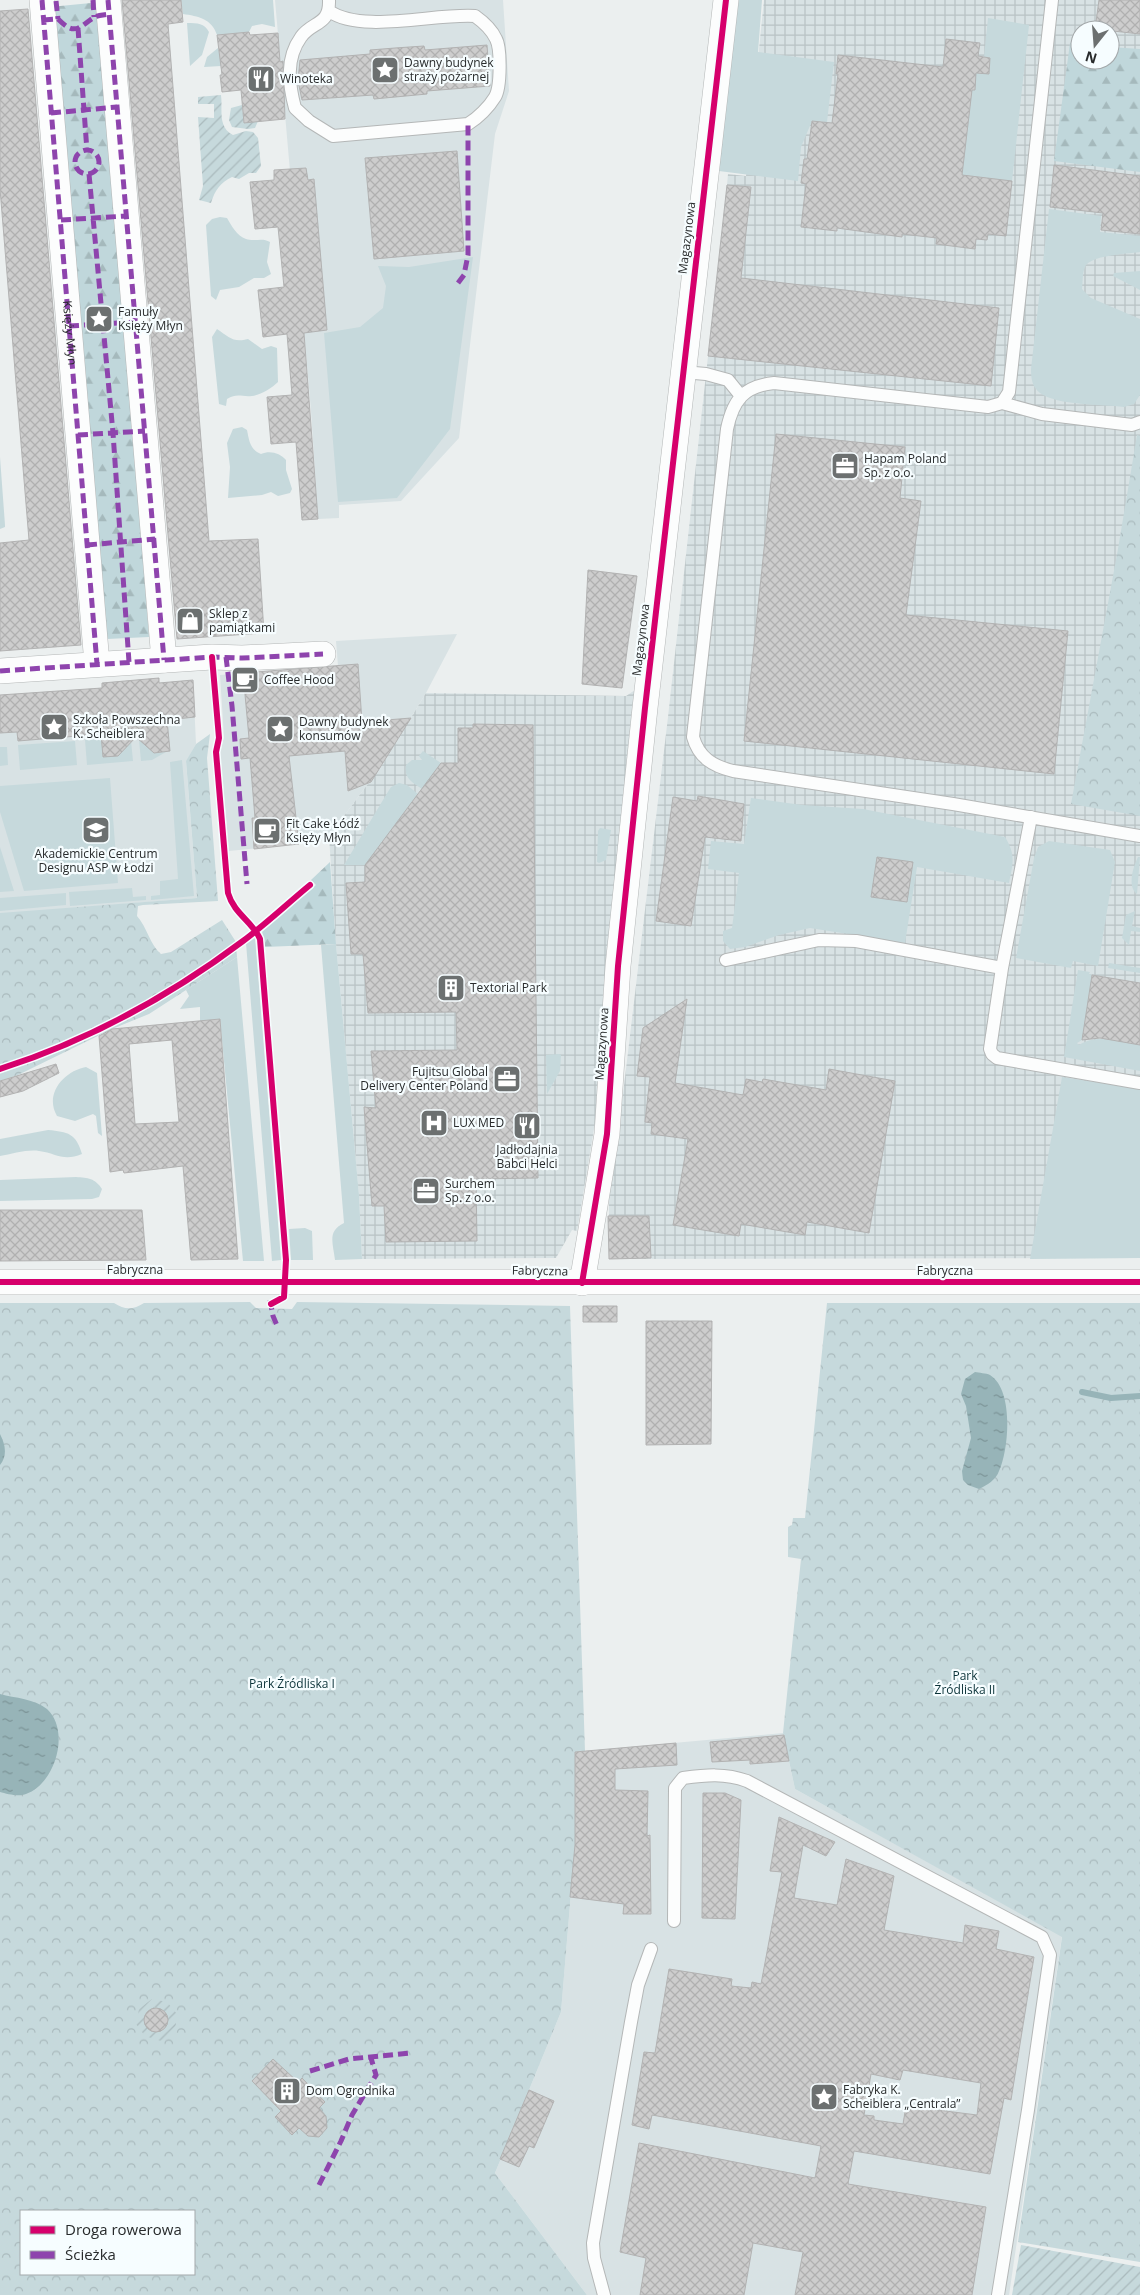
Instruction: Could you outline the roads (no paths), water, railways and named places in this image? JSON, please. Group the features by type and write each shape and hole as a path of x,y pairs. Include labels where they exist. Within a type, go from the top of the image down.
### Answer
{"street":[{"name":"Księży Młyn","path":"42,0 97,664"},
{"path":"108,0 164,660"},
{"name":"Magazynowa","path":"582,1283 607,1134 618,966 726,0"},
{"path":"0,671 164,660 323,654"},
{"name":"Fabryczna","path":"0,1282 1140,1282"}],"lane":[{"path":"1002,403 1010,387 1052,0"},
{"path":"329,5 339,18 365,21 475,16 496,39 498,49 498,87 495,97 468,124 333,136 309,121 295,108 289,73 294,49 301,37 316,26 329,5"},
{"path":"683,372 706,374 728,380 741,396"},
{"path":"1140,422 1132,424 1042,414 1002,403 988,407 774,383 751,389 741,396 734,405 727,429 693,719 693,737 696,748 709,762 719,768 1032,817 1140,836"},
{"path":"1032,817 1002,968 990,1049 992,1054 997,1058 1140,1083"},
{"path":"726,960 803,943 833,939 856,941 1002,968"},
{"path":"674,1921 675,1788 683,1778 714,1774 733,1776 747,1781 1042,1937 1050,1955 1049,1964 1027,2120 998,2295"},
{"path":"604,2295 594,2258 593,2243 638,1985 651,1949"}],"water":[{"path":"975,1372 990,1375 998,1383 1003,1393 1007,1420 1005,1449 998,1474 988,1484 979,1489 968,1485 963,1480 962,1471 971,1438 966,1406 961,1394 965,1379"},
{"path":"0,1434 5,1450 3,1461 0,1465"},
{"path":"0,1694 31,1701 47,1709 54,1719 58,1730 59,1743 52,1769 45,1780 36,1788 23,1795 0,1792"}],"waterway":[{"path":"1082,1392 1111,1398 1140,1396"}],"place":[{"name":"Dawny budynek straży pożarnej","path":"385,70"},
{"name":"Winoteka","path":"261,79"},
{"name":"Famuły Księży Młyn","path":"99,319"},
{"name":"Hapam Poland Sp. z o.o.","path":"845,466"},
{"name":"Sklep z pamiątkami","path":"190,621"},
{"name":"Coffee Hood","path":"245,680"},
{"name":"Szkoła Powszechna K. Scheiblera","path":"54,727"},
{"name":"Dawny budynek konsumów","path":"280,729"},
{"name":"Akademickie Centrum Designu ASP w Łodzi","path":"96,830"},
{"name":"Fit Cake Łódź Księży Młyn","path":"267,831"},
{"name":"Textorial Park","path":"451,988"},
{"name":"Fujitsu Global Delivery Center Poland","path":"507,1079"},
{"name":"LUX MED","path":"434,1123"},
{"name":"Jadłodajnia Babci Helci","path":"527,1126"},
{"name":"Surchem Sp. z o.o.","path":"426,1191"},
{"name":"Dom Ogrodnika","path":"287,2091"},
{"name":"Fabryka K. Scheiblera „Centrala”","path":"824,2097"}],"park label":[{"name":"Park Źródliska II","path":"965,1683"},
{"name":"Park Źródliska I","path":"292,1684"}]}
